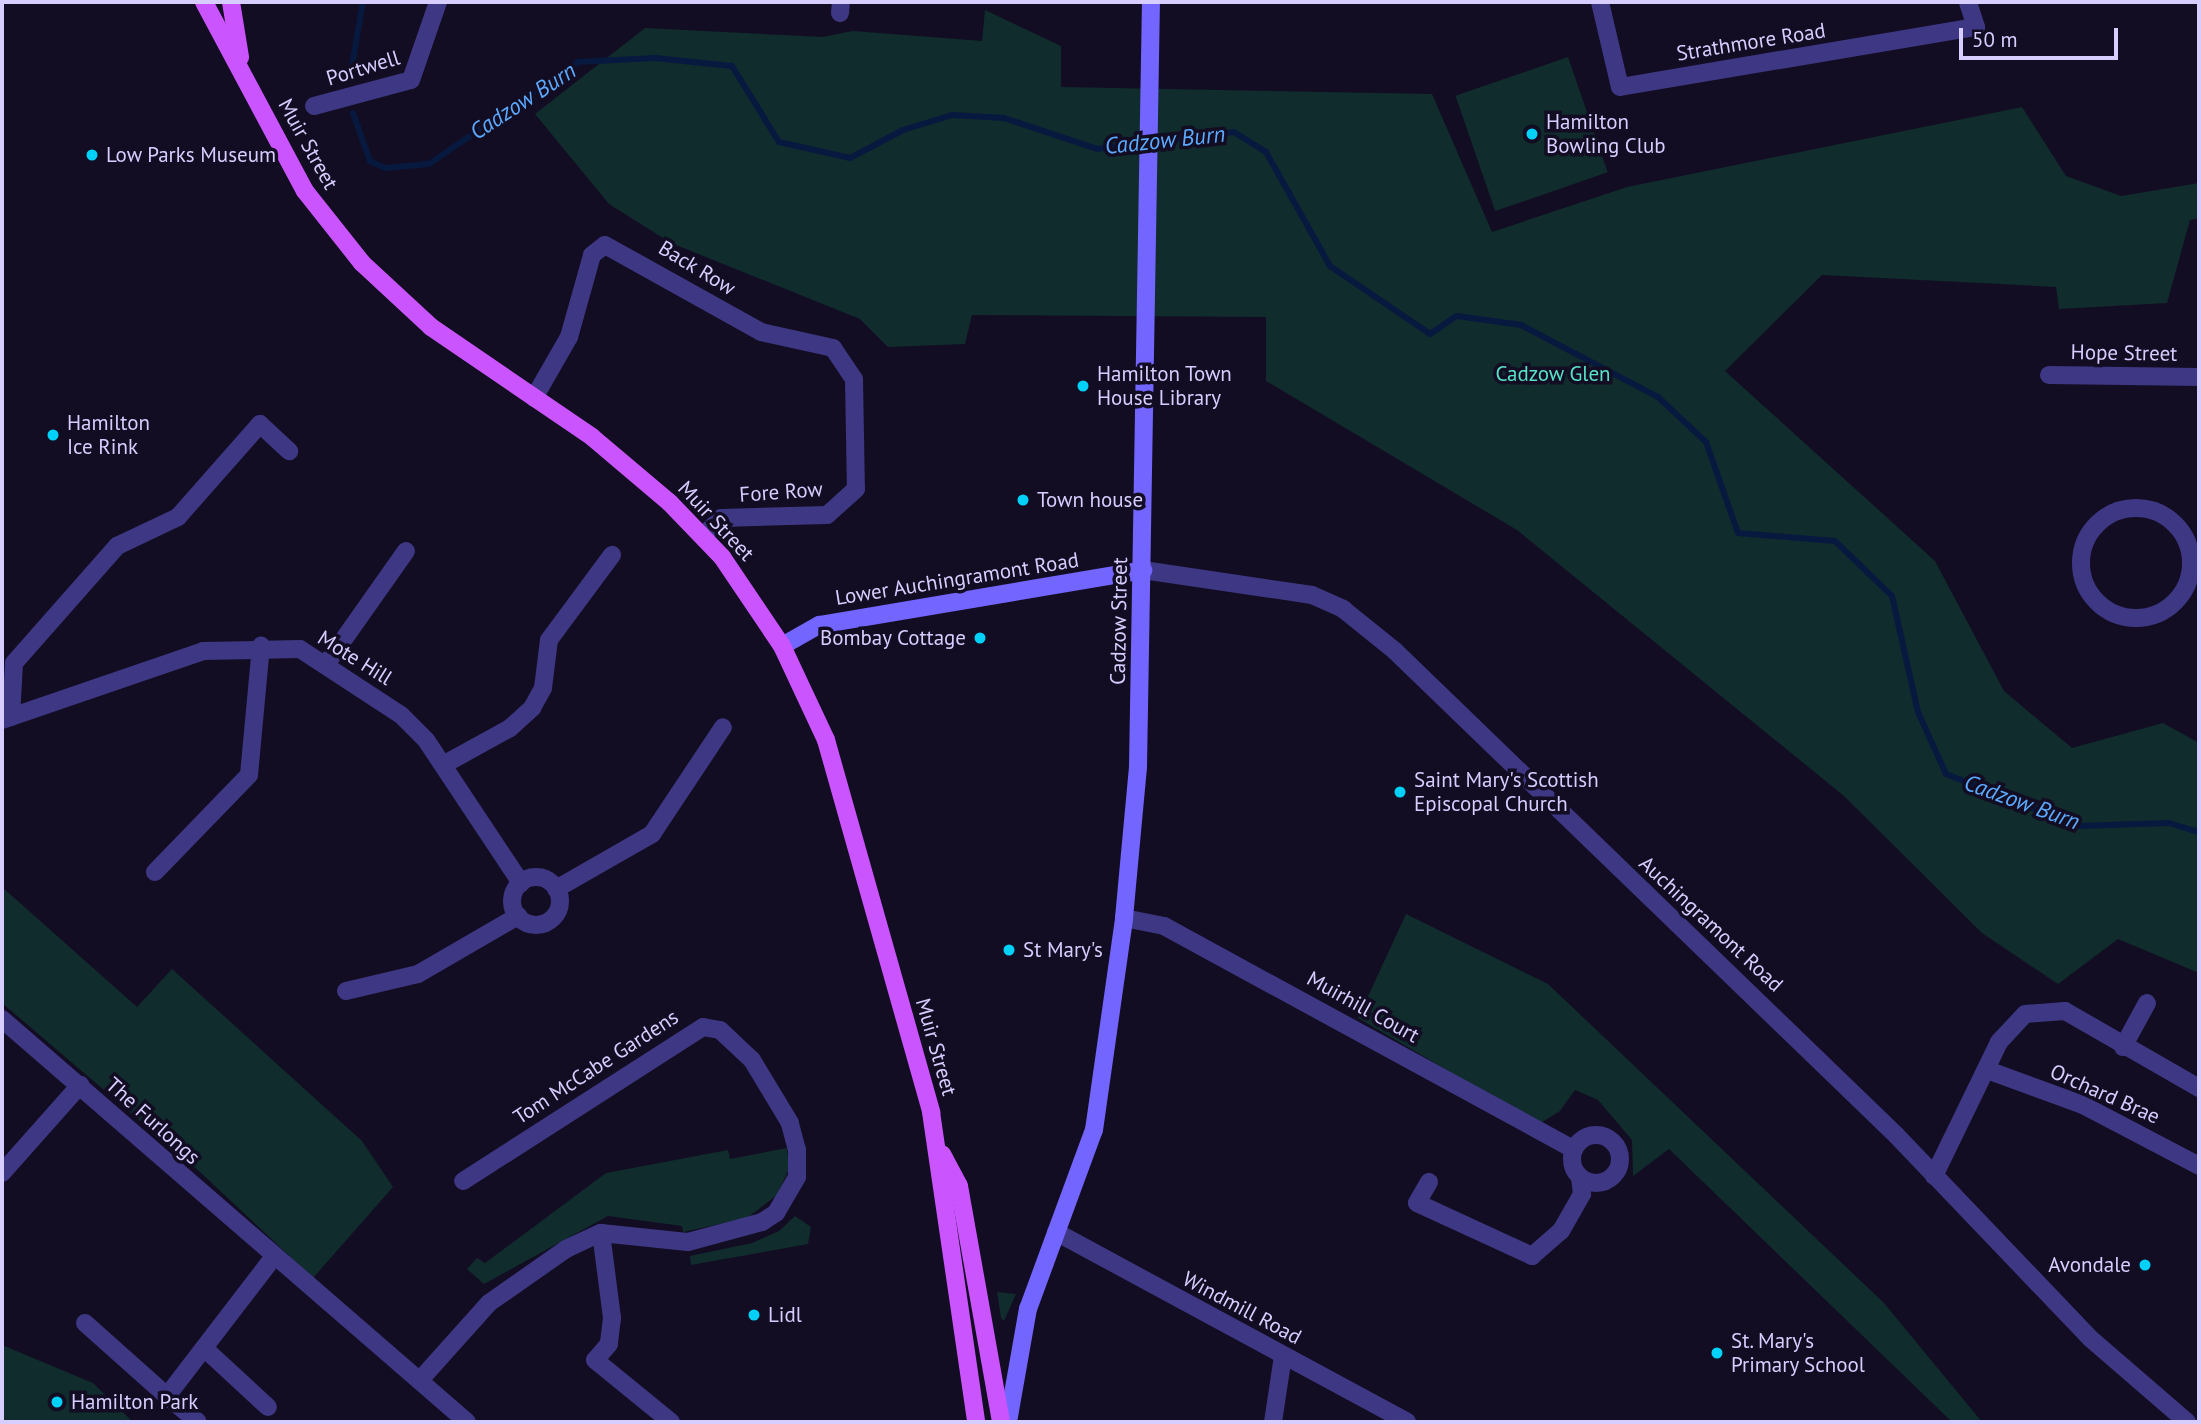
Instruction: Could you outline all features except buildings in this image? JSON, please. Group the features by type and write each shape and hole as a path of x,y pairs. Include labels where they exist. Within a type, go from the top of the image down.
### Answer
{"main road":[{"name":"Muir Street","path":"204,2 241,66 305,191 362,262 431,327 612,453 703,536 782,646 832,761 940,1151 957,1315 976,1422"},
{"name":"Muir Street","path":"232,2 241,66"},
{"name":"Cadzow Street","path":"1056,1232 1094,1130 1124,918 1139,767 1152,89 1151,2"},
{"name":"Lower Auchingramont Road","path":"782,646 819,625 1143,570"},
{"name":"Muir Street","path":"940,1151 959,1186 1001,1422"},
{"path":"1008,1422 1028,1309 1056,1232"},
{"path":"957,1315 982,1310"}],"street":[{"name":"Portwell","path":"314,106 407,82 421,66 438,2"},
{"name":"Strathmore Road","path":"1600,2 1620,87 1976,27 1968,2"},
{"name":"Back Row","path":"534,398 569,337 592,255 610,245 761,332 836,351 853,374 857,443"},
{"name":"Hope Street","path":"2049,375 2199,377"},
{"path":"6,718 14,663 117,545 178,517 260,424 289,451"},
{"name":"Fore Row","path":"703,536 721,519 832,513 857,486 857,443"},
{"path":"2136,508 2171,521 2187,545 2195,573 2171,606 2155,615 2126,617 2100,606 2088,591 2081,554 2100,521 2136,508"},
{"path":"327,663 406,551"},
{"path":"443,765 510,728 532,708 543,688 549,640 612,555"},
{"name":"Auchingramont Road","path":"1143,570 1312,595 1343,609 1474,722 1934,1176 2091,1339 2187,1422"},
{"path":"155,872 249,775 261,646"},
{"name":"Mote Hill","path":"6,718 204,651 261,646 300,649 327,663 401,715 443,765 521,883"},
{"path":"556,889 652,834 723,727"},
{"path":"541,878 556,889 559,910 548,922 534,925 518,916 513,898 521,883 541,878"},
{"path":"346,990 418,974 518,916"},
{"name":"Muirhill Court","path":"1124,918 1175,931 1574,1150"},
{"path":"2123,1047 2147,1003"},
{"name":"Orchard Brae","path":"1934,1176 1990,1071 2010,1023 2025,1014 2065,1011 2123,1047 2199,1088"},
{"name":"The Furlongs","path":"2,1019 80,1085 272,1259 467,1422"},
{"name":"Tom McCabe Gardens","path":"463,1181 682,1035 703,1027 720,1030 752,1060 790,1123 797,1177 786,1198 762,1222 688,1242 601,1233"},
{"name":"Orchard Brae","path":"1990,1071 2083,1104 2199,1166"},
{"path":"2,1173 80,1085"},
{"path":"1429,1182 1418,1203 1532,1256 1561,1231 1582,1194 1574,1150 1598,1135 1612,1142 1619,1155 1617,1170 1606,1181 1580,1177"},
{"name":"Windmill Road","path":"1056,1232 1407,1422"},
{"path":"420,1380 489,1303 538,1267 601,1233 612,1318 609,1344 594,1360 671,1422"},
{"path":"167,1396 272,1259"},
{"path":"85,1323 198,1422"},
{"path":"204,1348 268,1407"},
{"path":"1273,1422 1283,1356"}],"green space":[{"name":"Cadzow Glen","path":"985,10 1061,46 1061,87 1432,94 1492,232 1627,187 2022,107 2066,176 2121,196 2199,183 2199,218 2190,220 2167,303 2059,309 2056,287 1822,275 1725,371 1935,561 2004,691 2072,748 2163,723 2199,743 2199,973 2118,939 2058,984 1982,933 1844,796 1517,530 1266,381 1266,317 972,315 965,344 888,347 860,319 671,243 609,204 535,114 645,28 822,37 853,31 982,41"},
{"name":"Hamilton Bowling Club","path":"1568,57 1608,172 1495,211 1455,96"},
{"path":"2,887 137,1007 172,969 362,1141 393,1187 313,1278 200,1172 2,1003"},
{"path":"1406,914 1548,984 1884,1303 1982,1422 1952,1422 1669,1149 1633,1176 1632,1140 1598,1100 1575,1090 1560,1111 1539,1124 1358,1018"},
{"path":"787,1148 789,1169 777,1195 747,1218 683,1232 682,1226 608,1216 484,1284 467,1269 477,1258 485,1263 606,1173 728,1150 730,1159"},
{"path":"795,1216 811,1227 808,1244 691,1265 690,1256 752,1243 779,1231"},
{"path":"997,1292 1016,1294 1004,1321 1001,1318"},
{"name":"Hamilton Park","path":"2,1345 93,1383 133,1422 2,1422"}],"waterway":[{"name":"Cadzow Burn","path":"350,77 363,2"},
{"name":"Cadzow Burn","path":"353,113 370,161 385,168 429,164 578,62 655,58 732,66 779,142 850,158 903,130 952,115 1004,118 1097,149 1234,132 1266,152 1330,266 1430,334 1457,316 1521,325 1658,397 1706,442 1738,533 1835,541 1892,596 1918,712 1946,774 2078,826 2169,823 2199,832"}],"place":[{"name":"Hamilton Bowling Club","path":"1532,134"},
{"name":"Low Parks Museum","path":"92,155"},
{"name":"Hamilton Town House Library","path":"1083,386"},
{"name":"Hamilton Ice Rink","path":"53,435"},
{"name":"Town house","path":"1023,500"},
{"name":"Bombay Cottage","path":"980,638"},
{"name":"Saint Mary's Scottish Episcopal Church","path":"1400,792"},
{"name":"St Mary's","path":"1009,950"},
{"name":"Avondale","path":"2145,1265"},
{"name":"Lidl","path":"754,1315"},
{"name":"St. Mary's Primary School","path":"1717,1353"},
{"name":"Hamilton Park","path":"57,1402"}]}
